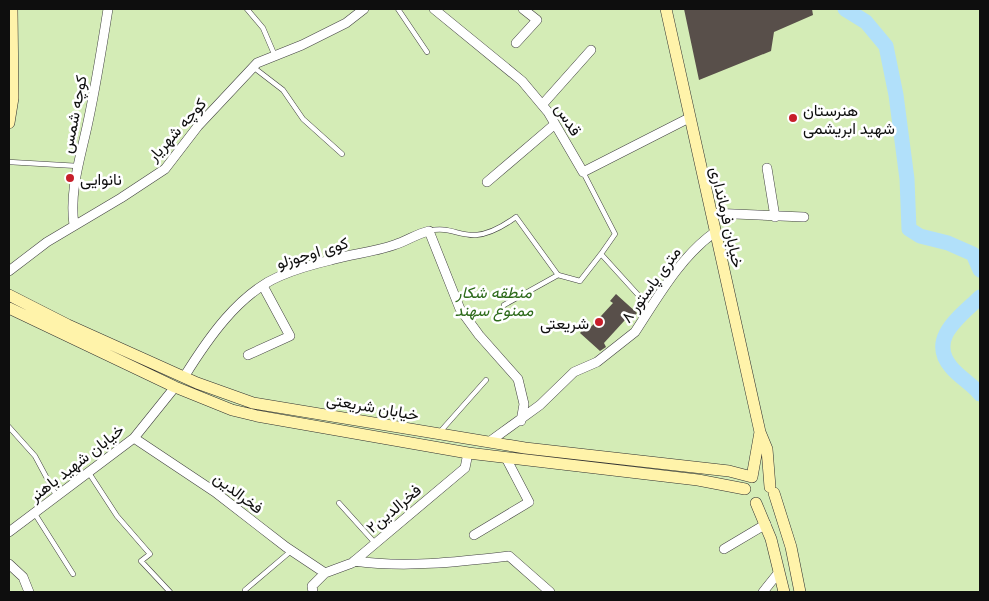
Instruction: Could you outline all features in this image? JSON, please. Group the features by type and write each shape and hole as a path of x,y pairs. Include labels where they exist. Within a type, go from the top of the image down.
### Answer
{"main road":[{"path":"9,123 13,98 12,9"},
{"name":"خیابان فرمانداری","path":"666,9 760,432 767,449 772,490"},
{"name":"خیابان شریعتی","path":"9,295 68,325 184,377 253,403 489,442 700,467 729,471 752,477"},
{"name":"خیابان شریعتی","path":"9,308 175,387 232,410 468,453 698,480 744,489"},
{"path":"363,434 366,422"},
{"name":"خیابان فرمانداری","path":"752,477 760,432"},
{"path":"698,480 700,467"},
{"path":"784,592 766,524 756,503 744,489 744,482 752,477 761,479 772,490 791,547 800,592"},
{"path":"756,503 768,504 773,499 772,490"}],"street":[{"name":"کوچه شمس","path":"74,225 72,203 108,9"},
{"name":"کوچه شهریار","path":"9,271 22,259 74,225 121,198 165,169 198,126 257,63 276,57 346,23 364,9"},
{"name":"قدس","path":"434,9 522,81 555,124 583,172"},
{"path":"516,43 537,20 524,9"},
{"path":"542,105 591,50"},
{"path":"583,172 689,118"},
{"path":"487,182 555,124"},
{"path":"767,168 776,217"},
{"path":"711,213 804,217"},
{"path":"429,231 460,310 479,335 518,379 524,404 521,421"},
{"name":"کوی اوجوزلو","path":"184,377 200,351 233,312 263,286 279,276 331,260 394,245 417,233 429,231"},
{"name":"۸ متری پاستور","path":"489,442 521,421 574,372 597,362 624,343 635,332 685,259 697,245 715,232"},
{"path":"248,355 290,336 263,286"},
{"name":"خیابان شهید باهنر","path":"9,532 57,498 134,438 175,387"},
{"name":"فخرالدین","path":"134,438 215,492 291,551 325,573"},
{"name":"فخرالدین۲","path":"325,573 354,561 465,468 468,453"},
{"path":"474,535 529,502 506,458"},
{"path":"724,549 766,524"},
{"path":"354,561 380,564 473,562 509,556 550,592"},
{"path":"9,564 23,577 28,592"},
{"path":"763,592 778,572"},
{"path":"313,592 312,586 325,573"}],"lane":[{"path":"247,9 263,28 276,57"},
{"path":"398,9 427,52"},
{"path":"253,67 283,90 303,119 342,154"},
{"path":"9,162 78,166"},
{"path":"429,231 440,228 476,235 489,232 516,217 558,275 580,281 602,254 615,234 583,172"},
{"path":"602,254 651,309"},
{"path":"504,305 558,275"},
{"path":"438,434 486,380"},
{"path":"9,427 35,456 57,498"},
{"path":"89,473 117,516 150,554 141,561 170,592"},
{"path":"340,503 374,543"},
{"path":"35,514 73,574"},
{"path":"245,590 291,551"}],"green space":[{"name":"منطقه شکار ممنوع سهند","path":"9,9 980,9 980,592 9,592"}],"building":[{"path":"684,9 812,9 813,15 774,32 771,51 699,80"},
{"path":"616,294 637,313 628,323 625,320 604,343 606,347 600,351 580,333 586,326 589,329 613,303 610,301"}],"waterway":[{"path":"845,9 866,22 886,46 896,95 907,179 909,229 920,236 948,243 973,254 980,270"},
{"path":"980,297 949,328 943,346 945,356 951,367 980,394"}],"place":[{"name":"هنرستان شهید ابریشمی","path":"793,118"},
{"name":"نانوایی","path":"70,178"},
{"name":"شریعتی","path":"599,322"}]}
